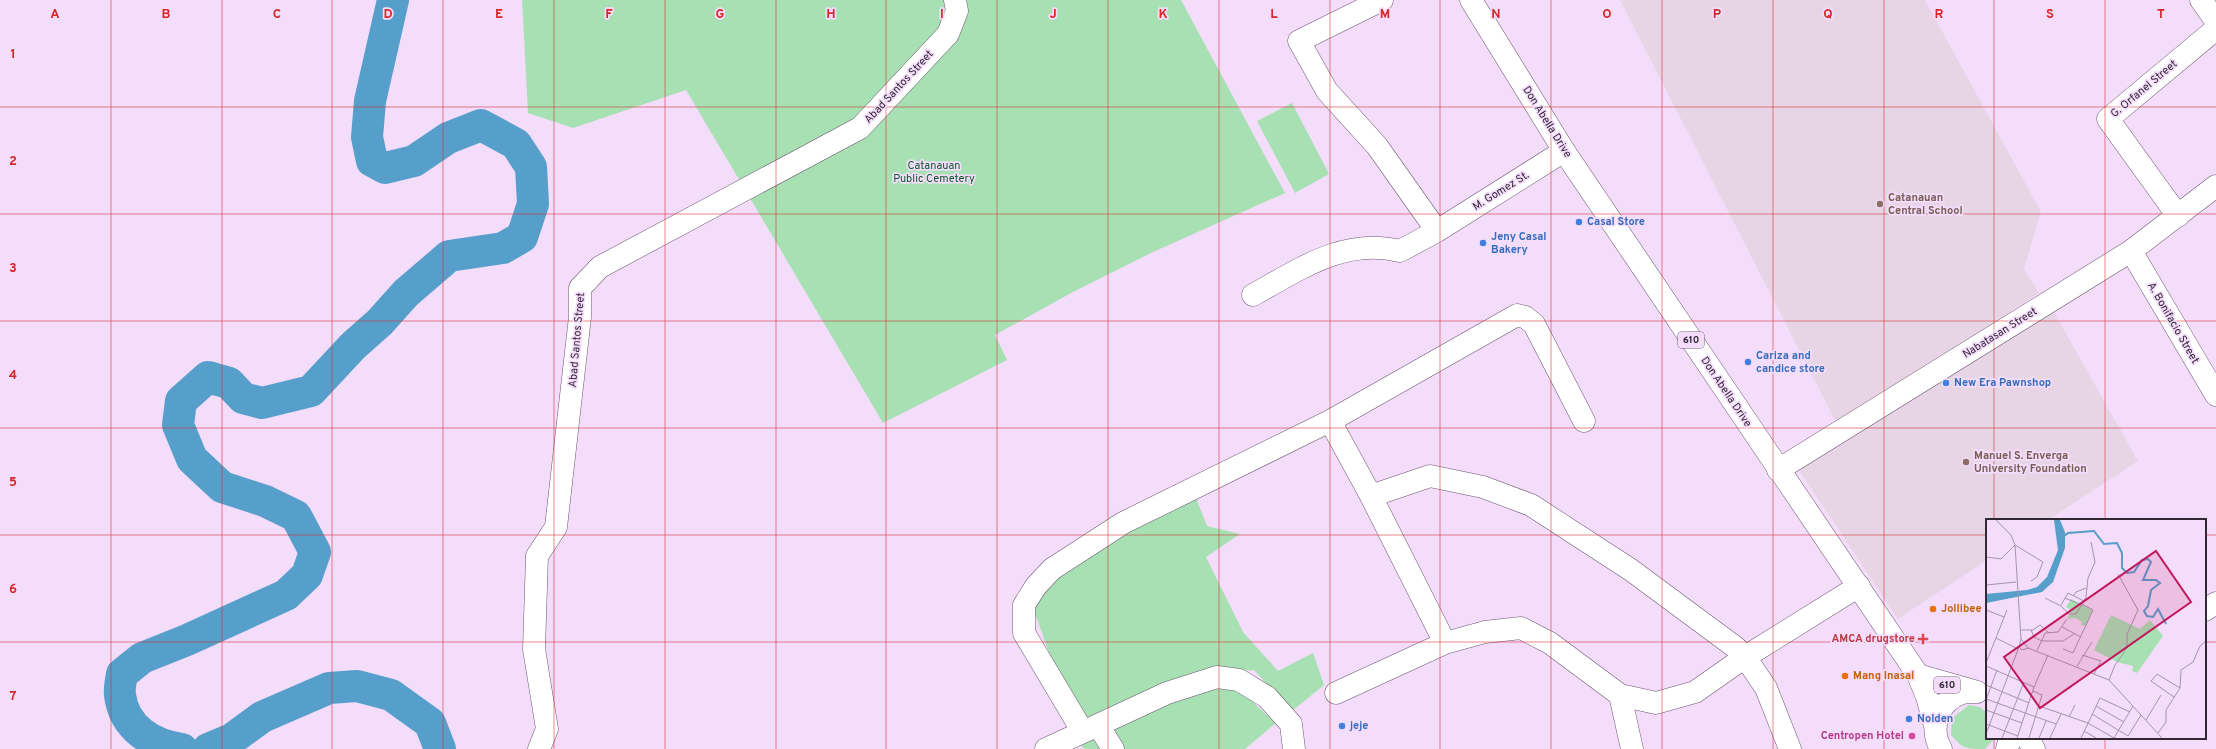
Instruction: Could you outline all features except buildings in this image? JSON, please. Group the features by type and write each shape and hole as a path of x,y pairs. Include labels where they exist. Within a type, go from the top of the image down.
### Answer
{"street":[{"name":"Abad Santos Street","path":"538,749 547,729 534,649 537,556 556,527 580,317 580,288 600,268 860,128 948,34 957,11 956,0"},
{"path":"1382,0 1299,41 1327,91 1377,146 1437,231"},
{"name":"Don Abella Drive","path":"1471,0 1564,151 1778,470 1918,675 1927,697 1937,741"},
{"path":"2201,0 2216,21"},
{"name":"G. Orfanel Street","path":"2178,216 2108,119 2216,29"},
{"name":"M. Gomez St.","path":"1253,294 1317,260 1357,248 1383,247 1400,251 1437,231 1564,151"},
{"name":"Nabatasan Street","path":"1778,470 2131,251 2216,186"},
{"name":"A. Bonifacio Street","path":"2131,251 2209,366 2216,395"},
{"path":"1113,749 1091,728 1024,633 1024,605 1036,586 1052,569 1122,523 1330,421 1517,315 1525,317 1534,324 1584,421"},
{"path":"1330,421 1371,496 1445,643"},
{"path":"1371,496 1430,476 1483,487 1531,505 1631,570 1735,647 1745,657 1766,688 1790,749"},
{"path":"1336,693 1445,643 1485,632 1521,628 1550,643 1620,696 1656,703 1695,692 1745,657 1858,586"},
{"path":"2206,609 2216,603"},
{"name":"610","path":"1918,675 1982,693"},
{"path":"1048,749 1167,693 1217,677 1239,680 1266,696 1291,724 1294,749"},
{"name":"610","path":"1937,741 1939,712 1949,700 1962,693 1982,693"},
{"path":"1620,696 1632,749"},
{"path":"2007,749 2010,739"},
{"path":"2007,749 2015,739"},
{"path":"2028,739 2034,749"}],"shaded area":[{"name":"Catanauan Central School","path":"1620,0 1925,0 2041,212 2024,269 2039,293 1837,424"},
{"name":"Manuel S. Enverga University Foundation","path":"2051,307 2138,461 2050,519 1986,519 1986,561 1898,619 1795,464"}],"green space":[{"name":"Catanauan Public Cemetery","path":"522,0 1181,0 1285,193 1153,252 1073,292 995,335 1007,360 883,423 686,90 573,128 528,113"},
{"path":"1292,103 1329,174 1295,193 1257,121"},
{"path":"1194,493 1207,526 1240,534 1206,557 1243,632 1278,671 1313,653 1324,685 1292,711 1254,670 1200,673 1086,724 1054,666 1033,608 1057,572"},
{"path":"1217,677 1247,694 1257,706 1276,723 1245,749 1084,749 1080,744"},
{"path":"1969,705 1980,707 1986,712 1986,739 1994,739 1985,749 1973,749 1962,746 1951,735 1952,718"}],"waterway":[{"path":"182,749 160,744 150,739 133,726 123,707 120,693 122,674 142,658 187,640 286,595 307,575 315,552 296,516 265,501 222,487 192,459 178,425 181,401 208,377 229,383 243,398 262,403 311,391 353,346 380,322 406,293 449,256 503,248 522,237 533,204 531,167 516,144 481,125 448,138 414,161 385,168 372,161 367,137 370,101 393,0"},
{"path":"208,749 232,739 262,717 329,688 357,686 391,695 430,723 440,749"}],"place":[{"name":"Catanauan Central School","path":"1880,204"},
{"name":"Casal Store","path":"1579,222"},
{"name":"Jeny Casal Bakery","path":"1483,243"},
{"name":"Cariza and candice store","path":"1748,362"},
{"name":"New Era Pawnshop","path":"1946,383"},
{"name":"Manuel S. Enverga University Foundation","path":"1966,462"},
{"name":"Jollibee","path":"1933,609"},
{"name":"AMCA drugstore","path":"1923,639"},
{"name":"Mang Inasal","path":"1845,676"},
{"name":"Nolden","path":"1909,719"},
{"name":"jeje","path":"1342,726"},
{"name":"Centropen Hotel","path":"1912,736"}]}
